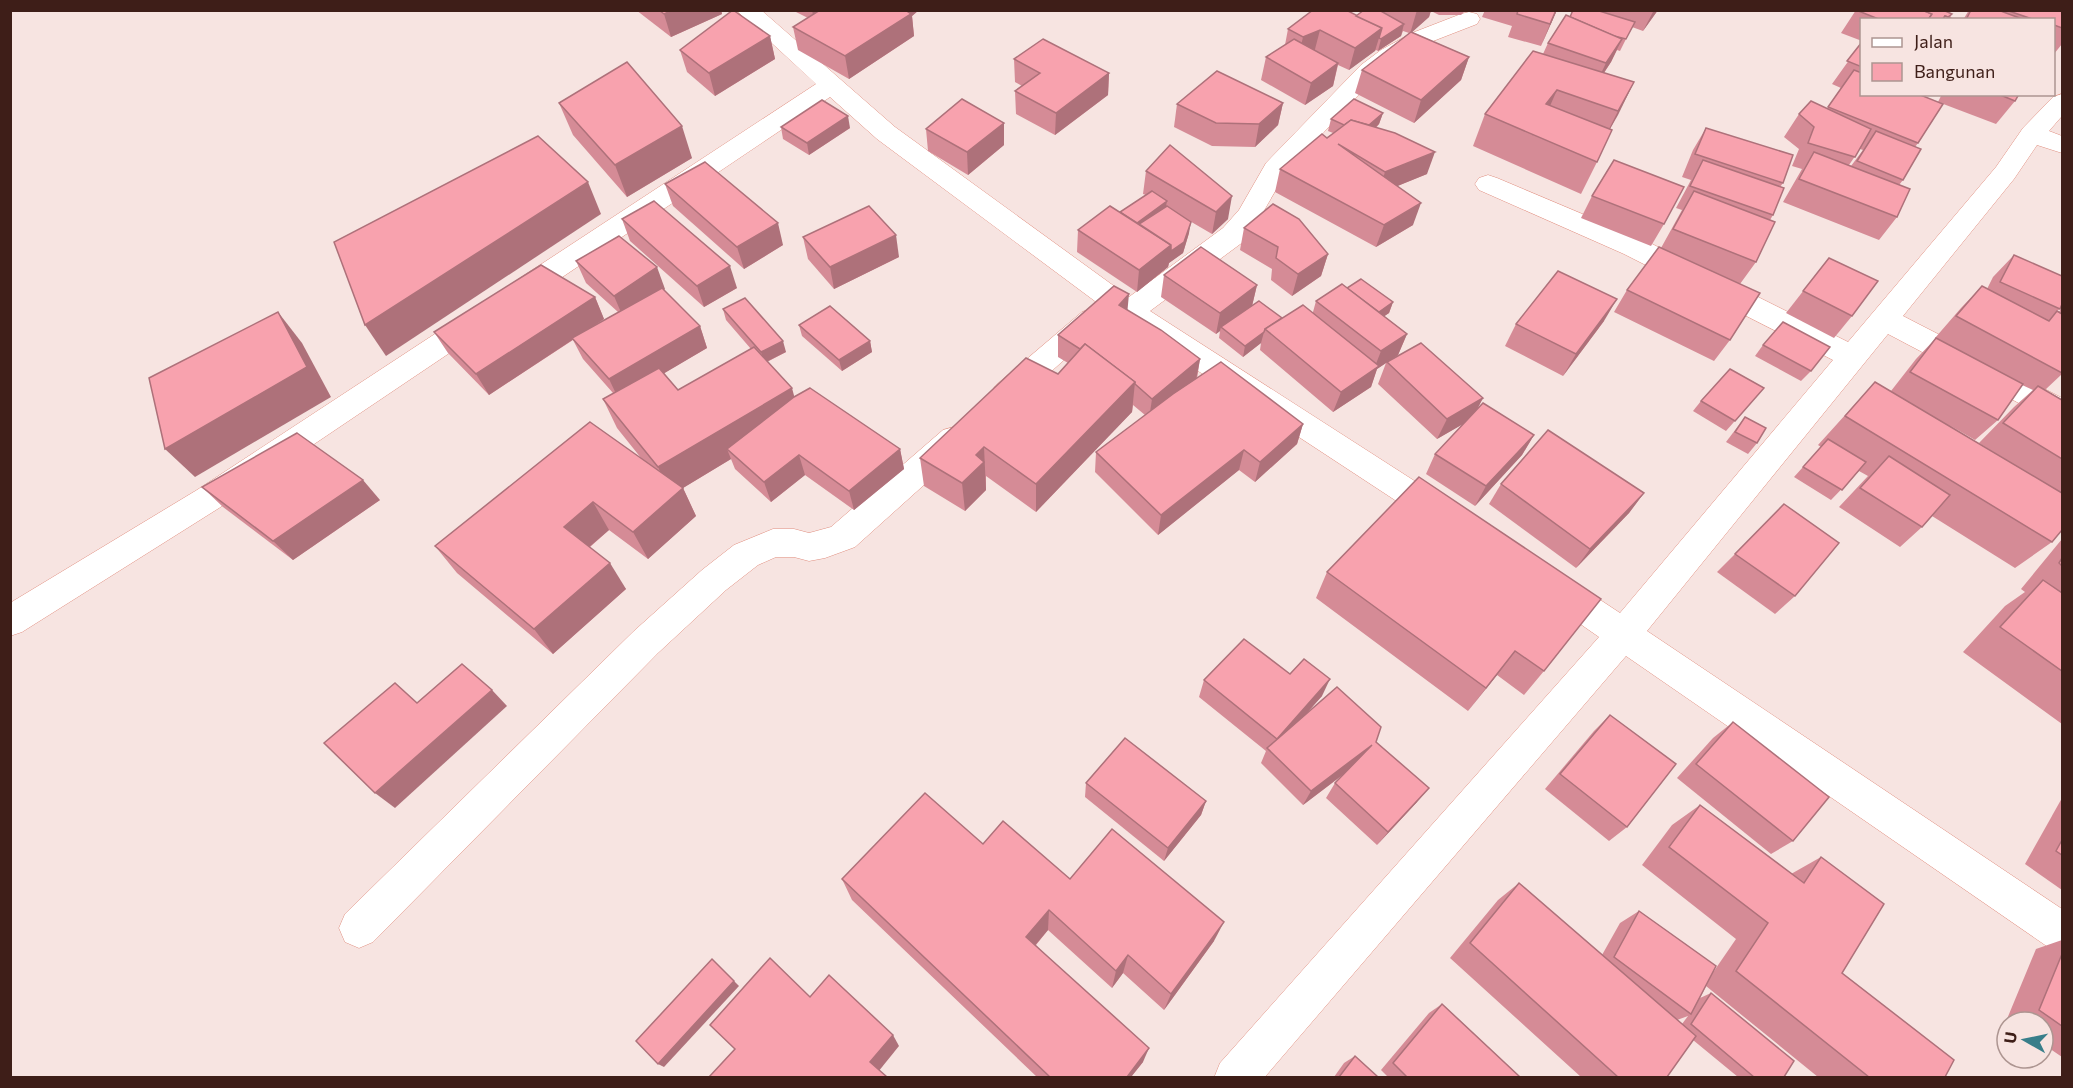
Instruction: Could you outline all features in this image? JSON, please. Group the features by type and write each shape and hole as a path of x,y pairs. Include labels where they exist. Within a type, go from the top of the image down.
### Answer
{"street":[{"path":"747,10 799,42 831,85 886,133 1121,306 1466,530"},
{"path":"359,928 646,642 714,580 746,555 773,543 794,543 809,547 843,537 982,414 1121,306 1233,235 1249,215 1275,169 1369,70 1389,55 1420,38 1469,18"},
{"path":"10,621 208,499 831,85"},
{"path":"1235,1077 1624,633 2005,173 2047,140 2062,102"},
{"path":"1488,184 1634,247 1853,357"},
{"path":"1885,320 2062,412"},
{"path":"1535,575 1624,633 2062,933"}],"building":[{"path":"659,10 673,10 664,14"},
{"path":"733,10 770,36 709,73 680,50"},
{"path":"820,10 905,10 911,14 845,56 793,27"},
{"path":"1313,10 1346,10 1382,28 1355,48 1320,30 1303,37 1288,29"},
{"path":"1364,10 1379,10 1404,24 1381,39 1379,38 1382,28 1356,16"},
{"path":"1518,10 1556,10 1550,24 1517,14"},
{"path":"1573,10 1596,10 1635,22 1626,39 1570,17"},
{"path":"1856,10 1922,10 1932,14 1929,18 1876,18"},
{"path":"1922,10 1943,10 1952,14 1944,18 1929,18 1932,14"},
{"path":"1971,10 1998,10 2020,18 1967,18"},
{"path":"2006,10 2062,10 2062,28 2055,25 2055,18 2029,18"},
{"path":"1566,15 1622,39 1606,63 1548,43"},
{"path":"1411,32 1469,57 1421,100 1362,70"},
{"path":"1043,39 1109,73 1056,113 1015,91 1040,73 1014,59"},
{"path":"1294,39 1338,63 1311,83 1266,57"},
{"path":"1860,45 1860,66 1847,61"},
{"path":"1533,51 1634,82 1618,111 1557,90 1546,104 1612,130 1597,162 1485,114"},
{"path":"627,62 682,126 615,165 559,103"},
{"path":"1854,70 1860,72 1860,96 1923,96 1943,104 1918,143 1828,107"},
{"path":"1217,71 1283,103 1259,124 1216,123 1177,104"},
{"path":"2003,96 2018,96 2015,101"},
{"path":"962,99 1004,123 967,152 926,129"},
{"path":"1354,99 1383,113 1369,125 1351,120 1344,125 1331,119"},
{"path":"822,100 848,116 807,143 781,127"},
{"path":"1811,101 1871,129 1855,157 1808,143 1814,127 1799,114"},
{"path":"1351,120 1395,133 1435,152 1385,172 1338,144 1421,203 1384,225 1280,169 1322,134 1327,138"},
{"path":"1706,128 1793,155 1783,183 1695,154"},
{"path":"1876,131 1921,149 1903,180 1857,161"},
{"path":"538,136 588,182 365,325 334,242"},
{"path":"1170,145 1232,196 1216,212 1146,171"},
{"path":"1814,152 1910,189 1897,217 1799,179"},
{"path":"1614,160 1684,187 1664,224 1592,196"},
{"path":"1703,160 1784,188 1773,215 1690,186"},
{"path":"705,162 778,223 737,247 665,184"},
{"path":"1152,191 1167,201 1137,223 1120,212"},
{"path":"1694,191 1775,222 1756,262 1673,229"},
{"path":"654,201 730,266 697,286 622,219"},
{"path":"1273,204 1299,219 1328,254 1298,274 1276,258 1278,247 1244,228"},
{"path":"869,206 896,235 830,267 803,237"},
{"path":"1110,206 1171,245 1139,270 1078,230"},
{"path":"1167,206 1191,222 1184,242 1171,251 1171,245 1139,224"},
{"path":"619,236 657,267 614,296 576,261"},
{"path":"1201,247 1257,285 1220,313 1164,275"},
{"path":"1659,247 1760,293 1730,340 1627,290"},
{"path":"2014,255 2062,276 2060,309 2000,282"},
{"path":"1829,258 1878,281 1852,316 1803,291"},
{"path":"541,265 595,297 476,374 434,332"},
{"path":"1558,271 1617,299 1576,354 1516,324"},
{"path":"1361,279 1393,302 1379,312 1347,288"},
{"path":"1342,284 1407,334 1381,351 1316,301"},
{"path":"1114,286 1129,294 1119,305 1161,330 1200,359 1152,399 1135,382 1085,344 1080,349 1058,335"},
{"path":"1982,286 2049,321 2057,311 2062,314 2062,373 1956,316"},
{"path":"662,288 700,326 609,379 572,338"},
{"path":"745,298 783,341 761,352 723,309"},
{"path":"1259,301 1282,318 1245,346 1221,327"},
{"path":"1303,305 1379,366 1341,392 1265,329"},
{"path":"830,306 870,341 839,360 799,325"},
{"path":"278,312 307,367 165,449 149,378"},
{"path":"1783,322 1830,347 1811,371 1763,345"},
{"path":"1936,338 2023,384 1998,420 1910,372"},
{"path":"1421,343 1483,398 1447,419 1387,362"},
{"path":"1085,344 1135,382 1036,484 984,447 976,455 984,462 962,483 920,458 1026,358 1058,374"},
{"path":"754,347 792,388 658,467 603,399 659,368 678,390"},
{"path":"1221,362 1303,424 1260,462 1244,450 1161,515 1096,452 1173,394"},
{"path":"1730,369 1764,388 1735,421 1701,401"},
{"path":"1875,382 2062,493 2062,530 2052,542 1845,416"},
{"path":"2038,386 2062,400 2062,459 2003,423"},
{"path":"810,388 900,449 849,491 799,455 764,482 727,449 794,397"},
{"path":"1483,403 1534,435 1486,486 1435,454"},
{"path":"1745,417 1766,428 1757,443 1735,432"},
{"path":"590,422 683,488 633,532 593,502 564,527 610,563 534,629 435,546"},
{"path":"1548,430 1644,493 1590,549 1501,484"},
{"path":"297,433 363,480 273,541 202,487"},
{"path":"1828,439 1866,462 1842,490 1803,467"},
{"path":"1889,456 1950,495 1922,527 1860,488"},
{"path":"1419,477 1601,599 1544,671 1515,651 1486,688 1327,572"},
{"path":"1784,504 1839,543 1795,596 1735,554"},
{"path":"2043,580 2062,593 2062,671 2000,627"},
{"path":"1244,639 1290,674 1304,659 1330,679 1277,739 1204,680"},
{"path":"462,664 492,690 375,793 324,743 395,683 417,703"},
{"path":"1337,687 1381,727 1376,742 1429,788 1388,832 1335,783 1372,745 1311,791 1267,748"},
{"path":"1610,715 1676,764 1627,827 1560,774"},
{"path":"1733,722 1829,797 1793,841 1696,764"},
{"path":"1125,738 1206,801 1168,848 1086,783"},
{"path":"925,793 983,844 1003,821 1070,879 1112,829 1224,922 1171,994 1128,955 1116,971 1049,910 1026,937 1149,1048 1127,1077 1050,1077 842,879"},
{"path":"1700,805 1804,883 1821,857 1884,904 1842,973 1954,1060 1945,1077 1869,1077 1736,971 1768,923 1669,847"},
{"path":"2062,840 2062,855 2056,851"},
{"path":"1519,883 1696,1036 1667,1077 1618,1077 1470,943"},
{"path":"1639,911 1716,966 1691,1014 1614,957"},
{"path":"2062,954 2062,1026 2055,1021 2055,1010 2039,1010"},
{"path":"770,958 810,997 829,975 893,1035 870,1062 887,1077 709,1077 735,1049 710,1025"},
{"path":"712,959 734,981 658,1064 636,1041"},
{"path":"1711,993 1794,1061 1784,1077 1754,1077 1691,1024"},
{"path":"1442,1004 1520,1077 1407,1077 1393,1063"},
{"path":"1355,1056 1378,1077 1339,1077"}]}
